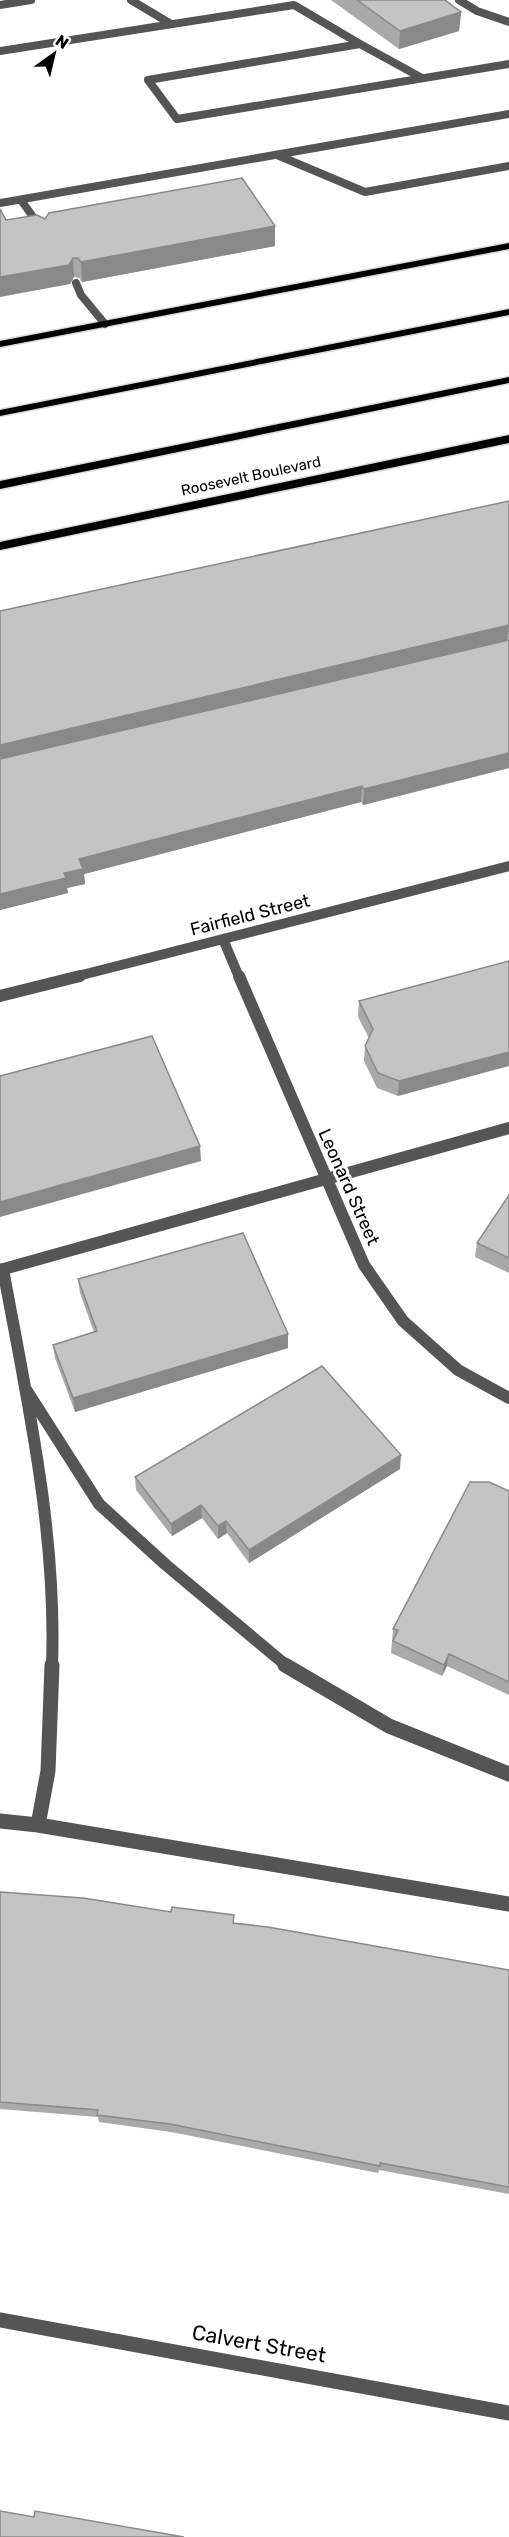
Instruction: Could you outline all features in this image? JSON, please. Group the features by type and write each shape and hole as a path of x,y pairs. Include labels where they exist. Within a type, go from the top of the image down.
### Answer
{"highway":[{"path":"0,344 509,246"},
{"path":"0,413 509,312"},
{"path":"0,485 509,380"},
{"name":"Roosevelt Boulevard","path":"0,546 509,439"}],"street":[{"path":"0,5 31,0"},
{"path":"131,0 171,24"},
{"path":"459,0 477,11 509,22"},
{"path":"0,51 294,5 422,78"},
{"path":"360,44 148,80 177,119 509,64"},
{"path":"0,203 509,114"},
{"path":"276,155 365,192 509,166"},
{"path":"21,200 45,233"},
{"path":"76,283 81,295 105,324"},
{"name":"Fairfield Street","path":"0,996 509,866"},
{"name":"Leonard Street","path":"223,939 364,1265 403,1321 458,1370 509,1398"},
{"path":"38,1825 48,1771 53,1631 40,1468 1,1269 509,1128"},
{"path":"25,1388 99,1504 166,1565 290,1669 389,1726 509,1774"},
{"path":"0,1821 38,1825 509,1904"},
{"name":"Calvert Street","path":"0,2320 509,2413"}],"building":[{"path":"357,0 445,0 461,12 400,31"},
{"path":"242,178 275,226 81,262 78,258 73,258 69,265 0,277 0,209 6,220 37,215 45,219 49,213"},
{"path":"509,501 509,625 0,745 0,611"},
{"path":"509,640 509,753 364,789 362,786 79,859 83,869 64,873 66,878 0,894 0,759"},
{"path":"509,961 509,1052 399,1081 378,1073 365,1046 373,1029 359,1001"},
{"path":"152,1036 200,1146 0,1202 0,1076"},
{"path":"509,1195 509,1258 477,1243"},
{"path":"243,1233 288,1334 73,1398 53,1345 97,1331 78,1279"},
{"path":"322,1366 401,1455 249,1550 226,1521 218,1526 201,1505 171,1524 135,1477"},
{"path":"470,1482 489,1482 509,1491 509,1682 449,1654 444,1665 393,1641 398,1630 393,1629"},
{"path":"0,1892 83,1898 171,1912 172,1907 234,1915 233,1923 268,1927 509,1970 509,2187 380,2163 380,2166 170,2124 97,2115 98,2110 0,2102"},
{"path":"0,2511 34,2517 35,2511 184,2537 0,2537"}]}
